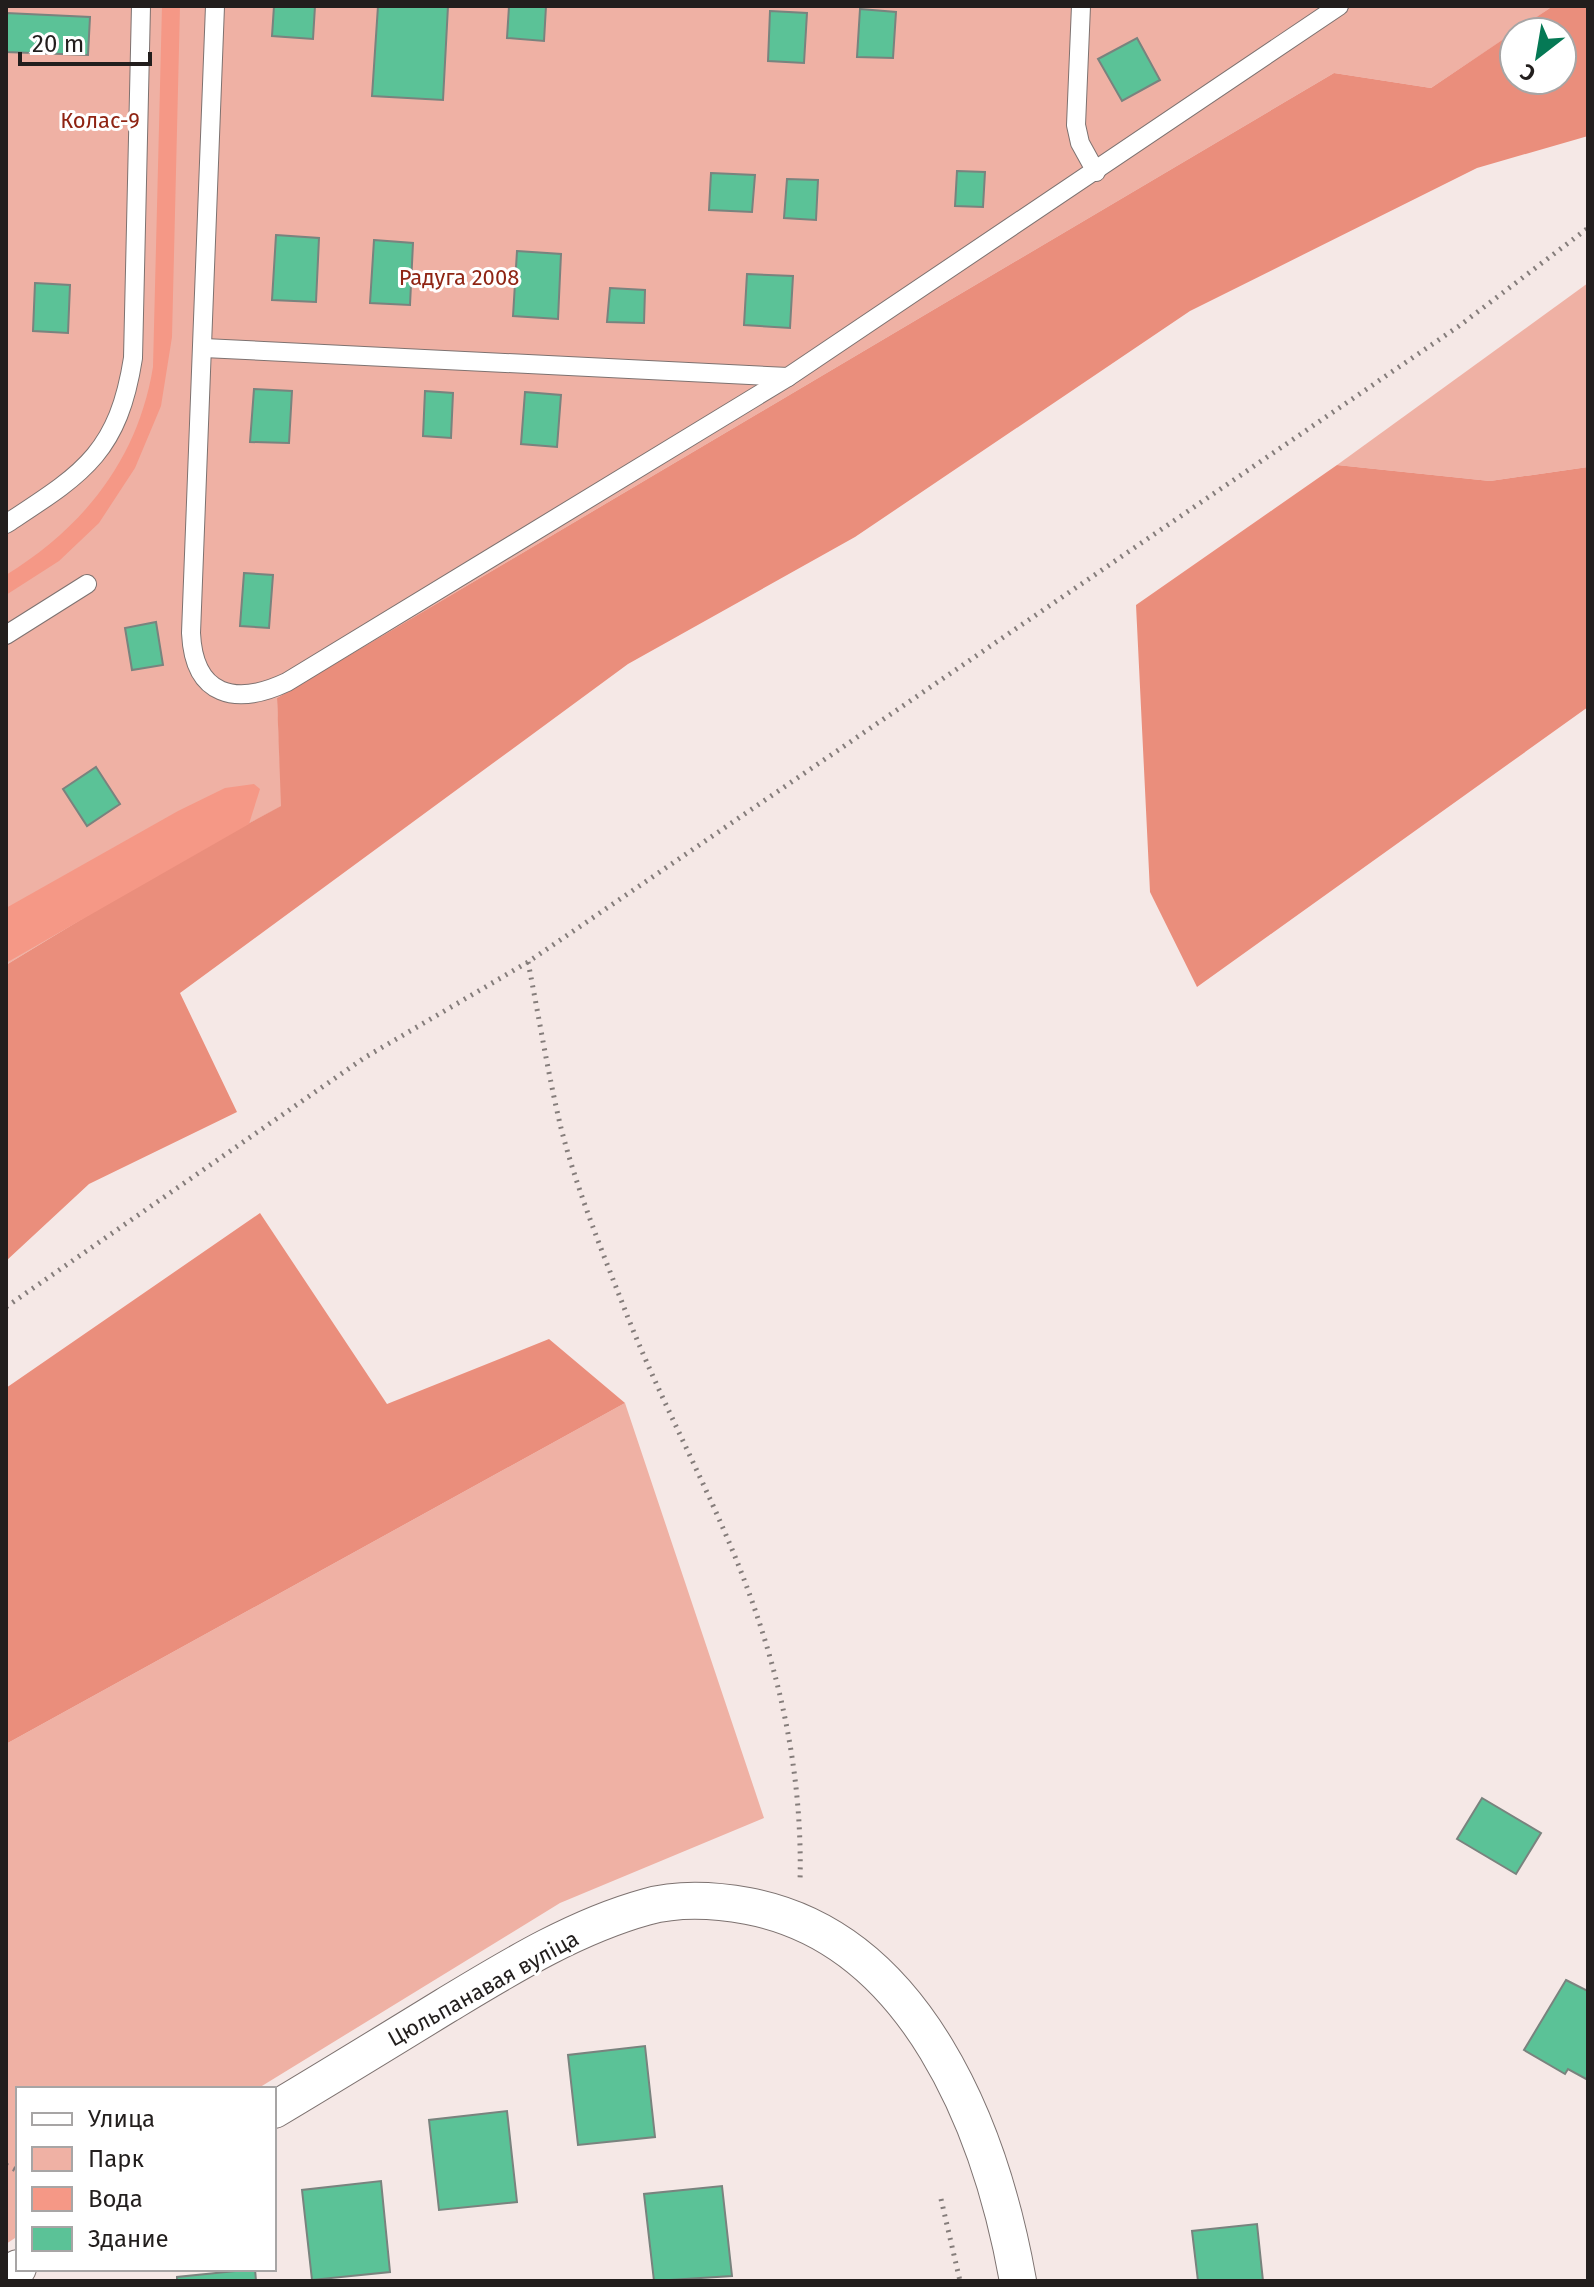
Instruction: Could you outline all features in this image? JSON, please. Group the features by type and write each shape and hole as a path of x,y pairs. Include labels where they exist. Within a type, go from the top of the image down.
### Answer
{"street":[{"name":"Цюльпанавая вуліца","path":"276,2109 499,1974 610,1919 648,1906 686,1901 725,1902 799,1920 827,1934 880,1975 925,2032 948,2072 989,2166 1018,2281"}],"lane":[{"path":"6,524 70,482 96,457 115,428 127,396 133,358 141,6"},
{"path":"215,6 192,652 207,682 235,695 253,695 287,682 788,377 1339,6"},
{"path":"1081,6 1076,125 1080,143 1096,172"},
{"path":"204,348 788,377"},
{"path":"6,635 87,584"}],"path":[{"path":"6,1307 364,1058 528,962 1459,326 1588,228"},
{"path":"528,962 561,1128 593,1226 626,1314 736,1560 776,1676 793,1751 801,1834 799,1920"},
{"path":"941,2199 960,2281"}],"green space":[{"name":"Радуга 2008","path":"6,6 1553,6 1538,16 1498,16 1498,43 1431,88 1334,73 277,698 282,806 169,866 6,965"},
{"path":"1588,283 1588,467 1490,481 1337,465"},
{"path":"625,1403 764,1818 560,1903 260,2087 16,2087 16,2237 6,2244 6,1744"}],"shaded area":[{"path":"1553,6 1588,6 1588,136 1477,168 1190,311 855,537 628,664 180,993 237,1112 89,1184 6,1261 6,965 169,866 281,806 277,698 1334,73 1431,88 1498,43 1498,96 1578,96 1578,16 1538,16"},
{"path":"1337,465 1490,481 1588,467 1588,707 1197,987 1150,892 1136,605"},
{"path":"260,1213 387,1404 549,1339 625,1403 6,1744 6,1388"}],"water":[{"path":"162,6 180,6 172,337 161,406 135,468 99,523 59,561 6,595 6,575 60,535 103,488 135,432 146,400 153,367"},
{"path":"254,784 260,789 249,824 6,963 6,908 178,811 225,788"}],"building":[{"path":"274,6 315,6 313,39 272,36"},
{"path":"378,6 448,6 443,100 372,96"},
{"path":"509,6 546,6 544,41 507,38"},
{"path":"860,9 896,12 893,58 857,57"},
{"path":"770,11 807,13 804,63 768,61"},
{"path":"6,13 90,17 88,55 6,52"},
{"path":"1137,38 1160,80 1122,101 1098,59"},
{"path":"957,171 985,172 983,207 955,206"},
{"path":"711,173 755,175 752,212 709,210"},
{"path":"787,179 818,180 816,220 784,218"},
{"path":"276,235 319,238 316,302 272,300"},
{"path":"374,240 413,243 410,305 370,303"},
{"path":"517,251 561,254 558,319 513,316"},
{"path":"747,274 793,276 790,328 744,325"},
{"path":"35,283 70,285 68,333 33,331"},
{"path":"610,288 645,290 644,323 607,322"},
{"path":"254,389 292,391 289,443 250,442"},
{"path":"425,391 453,393 451,438 423,436"},
{"path":"525,392 561,395 557,447 521,444"},
{"path":"244,573 273,575 269,628 240,626"},
{"path":"156,622 163,665 132,670 125,628"},
{"path":"96,767 120,804 87,826 63,789"},
{"path":"1482,1798 1541,1833 1516,1874 1457,1839"},
{"path":"1566,1980 1588,1991 1588,2080 1568,2069 1565,2074 1524,2050"},
{"path":"645,2046 655,2137 578,2145 568,2055"},
{"path":"507,2111 517,2202 439,2210 429,2120"},
{"path":"381,2181 390,2272 312,2280 302,2190"},
{"path":"722,2186 732,2276 654,2281 644,2194"},
{"path":"1257,2224 1263,2281 1198,2281 1192,2231"},
{"path":"255,2271 256,2281 177,2281 177,2277"}],"park label":[{"name":"Колас-9","path":"100,120"}]}
